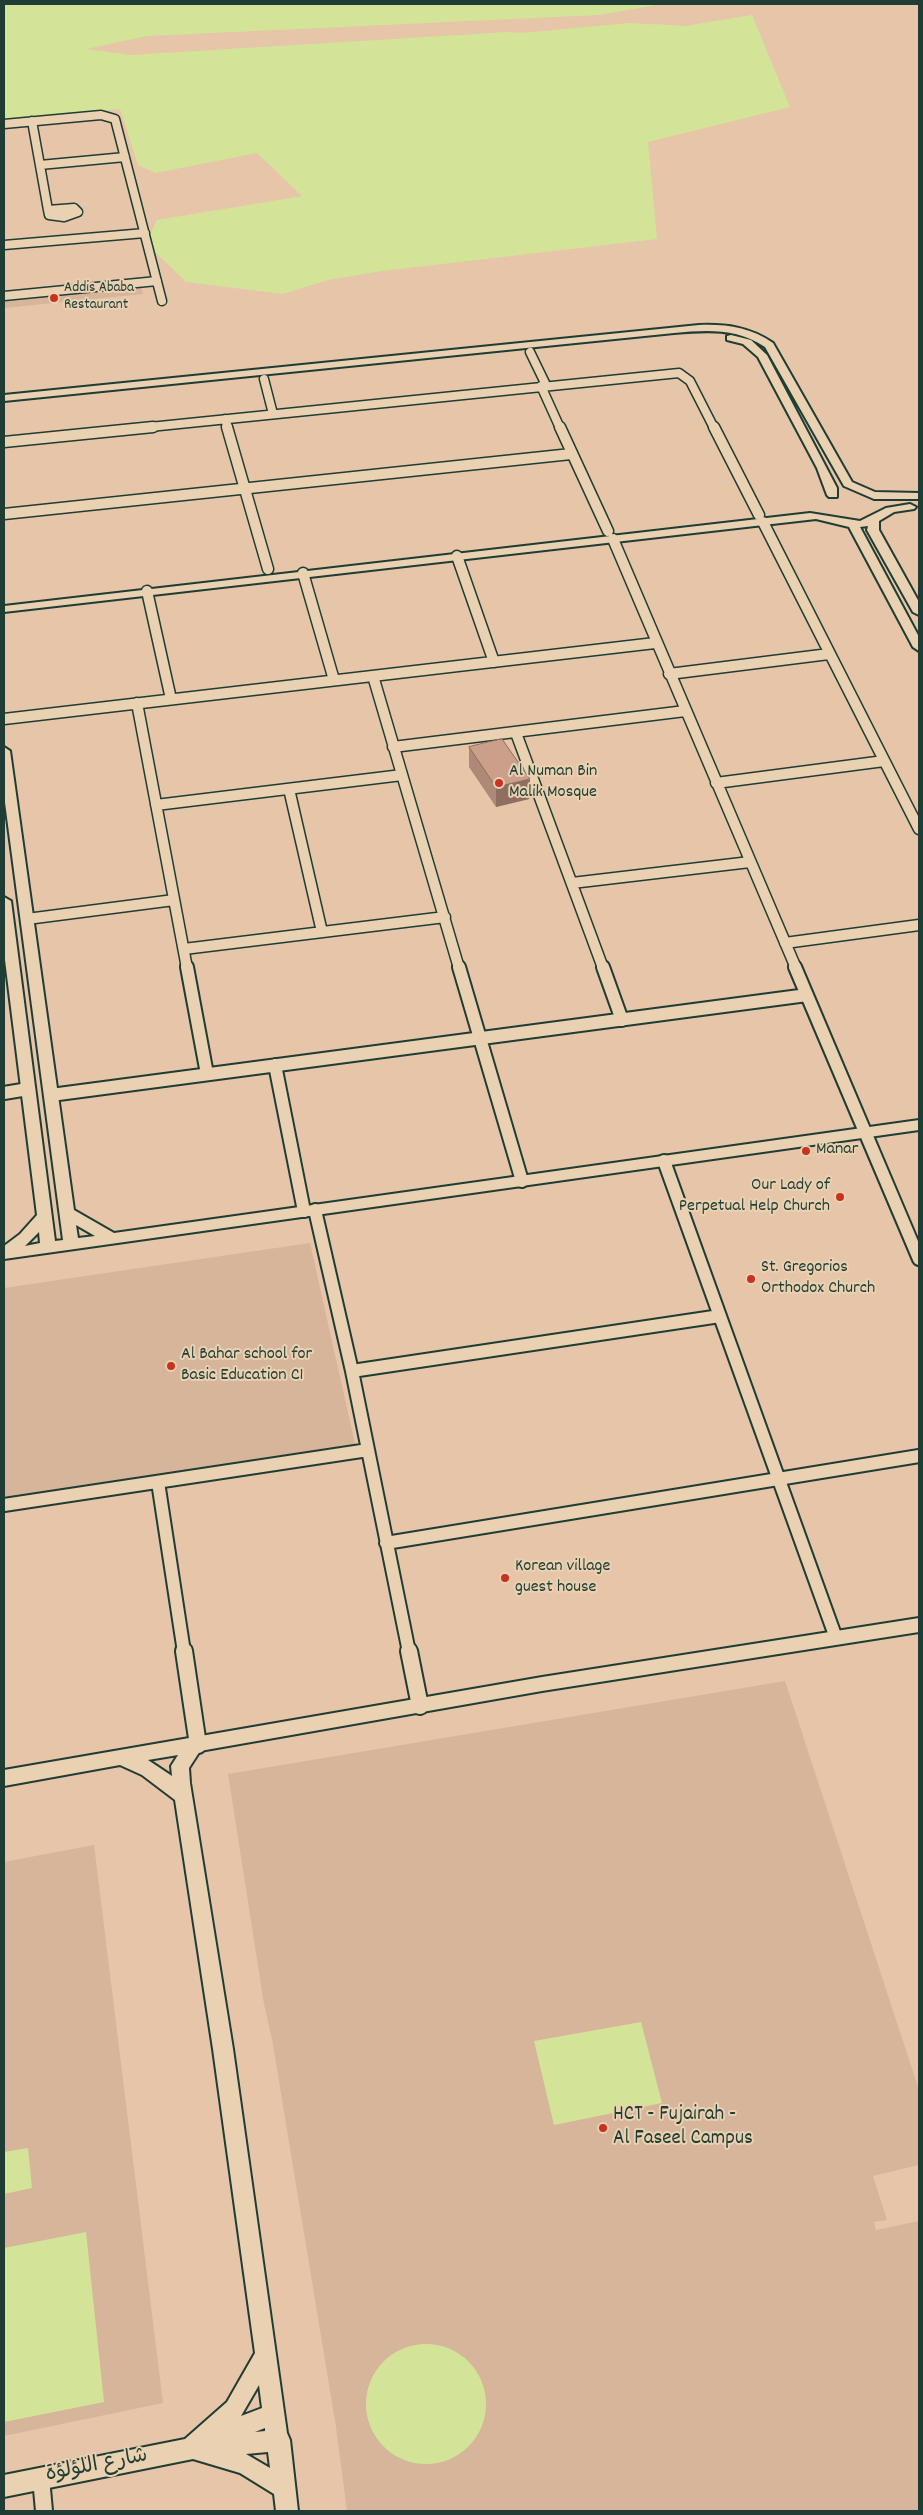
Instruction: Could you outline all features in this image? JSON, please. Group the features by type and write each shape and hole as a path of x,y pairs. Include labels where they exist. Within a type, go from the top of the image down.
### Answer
{"street":[{"path":"4,124 101,115 112,117 116,120 162,301"},
{"path":"32,121 48,210"},
{"path":"40,165 125,157"},
{"path":"4,245 145,233"},
{"path":"4,296 157,281"},
{"path":"4,404 27,399 674,330 720,327 749,332 769,345 846,482 882,504 873,530 919,612"},
{"path":"4,398 27,399 264,379 705,334 721,336 747,342 762,355 832,488 827,501 832,517"},
{"path":"530,352 571,454 610,535 919,1259"},
{"path":"4,442 679,373 686,376 690,381 919,829"},
{"path":"264,379 274,414"},
{"path":"225,419 268,569"},
{"path":"4,514 571,454"},
{"path":"761,518 827,501 851,491 887,499 919,496"},
{"path":"4,599 268,569 761,518 832,517 853,524 879,517 892,509 919,506"},
{"path":"853,524 919,648"},
{"path":"4,609 457,556 610,535"},
{"path":"457,556 494,662"},
{"path":"303,573 334,680"},
{"path":"147,591 171,699"},
{"path":"4,719 656,643"},
{"path":"669,674 829,654"},
{"path":"373,676 522,1181"},
{"path":"137,703 208,1074"},
{"path":"393,747 685,711"},
{"path":"516,733 622,1020"},
{"path":"4,751 71,1244"},
{"path":"716,782 884,761"},
{"path":"156,804 402,775"},
{"path":"289,788 322,932"},
{"path":"572,883 750,862"},
{"path":"27,919 174,900"},
{"path":"4,909 48,1247"},
{"path":"184,949 445,917"},
{"path":"784,943 919,925"},
{"path":"51,1095 807,995"},
{"path":"275,1065 309,1211 352,1371 420,1706"},
{"path":"4,1093 28,1089"},
{"path":"4,1254 919,1125"},
{"path":"664,1160 836,1638"},
{"path":"67,1213 111,1238"},
{"path":"4,1254 25,1238 44,1216"},
{"path":"352,1371 720,1316"},
{"path":"4,1505 368,1450"},
{"path":"386,1542 919,1456"},
{"path":"158,1482 196,1746 180,1766 183,1796 224,2059 275,2413 287,2511"},
{"path":"4,1778 196,1746 542,1684 919,1625"},
{"path":"120,1758 140,1764 183,1796"},
{"path":"190,2448 234,2409 266,2352"},
{"name":"شارع اللؤلؤة","path":"190,2448 275,2413"},
{"name":"شارع اللؤلؤة","path":"4,2486 190,2448 278,2440"},
{"path":"190,2448 244,2464 284,2488"},
{"path":"41,2478 44,2511"}],"shaded area":[{"path":"140,283 143,294 4,308 4,297"},
{"name":"Al Bahar school for Basic Education C1","path":"310,1243 355,1444 4,1499 4,1288"},
{"name":"HCT - Fujairah - Al Faseel Campus","path":"785,1681 919,2090 919,2165 873,2176 887,2220 874,2222 876,2230 919,2221 919,2511 347,2511 336,2427 272,2039 264,2004 228,1774"},
{"path":"94,1845 163,2403 4,2436 4,1862"}],"green space":[{"path":"4,4 662,4 599,15 147,36 86,49 131,55 508,32 521,33 630,23 685,26 752,15 790,107 648,142 657,239 382,271 328,280 283,294 186,282 146,243 157,220 302,196 257,153 155,173 138,165 120,109 4,120"},
{"path":"641,2022 662,2103 554,2125 534,2041"},
{"path":"28,2148 32,2188 4,2194 4,2152"},
{"path":"86,2232 104,2402 4,2422 4,2248"},
{"path":"426,2344 438,2345 449,2349 459,2354 468,2362 476,2371 481,2381 485,2392 485,2416 481,2427 476,2437 468,2446 459,2454 449,2459 438,2463 426,2464 414,2463 403,2459 393,2454 384,2446 376,2437 371,2427 367,2416 366,2404 367,2392 371,2381 376,2371 384,2362 393,2354 403,2349 414,2345"}],"building":[{"path":"502,739 530,779 496,787 469,747"}],"place":[{"name":"Addis Ababa Restaurant","path":"54,298"},
{"name":"Al Numan Bin Malik Mosque","path":"499,783"},
{"name":"Manar","path":"806,1151"},
{"name":"Our Lady of Perpetual Help Church","path":"840,1197"},
{"name":"St. Gregorios Orthodox Church","path":"751,1279"},
{"name":"Al Bahar school for Basic Education C1","path":"171,1366"},
{"name":"Korean village guest house","path":"505,1578"},
{"name":"HCT - Fujairah - Al Faseel Campus","path":"603,2128"}]}
